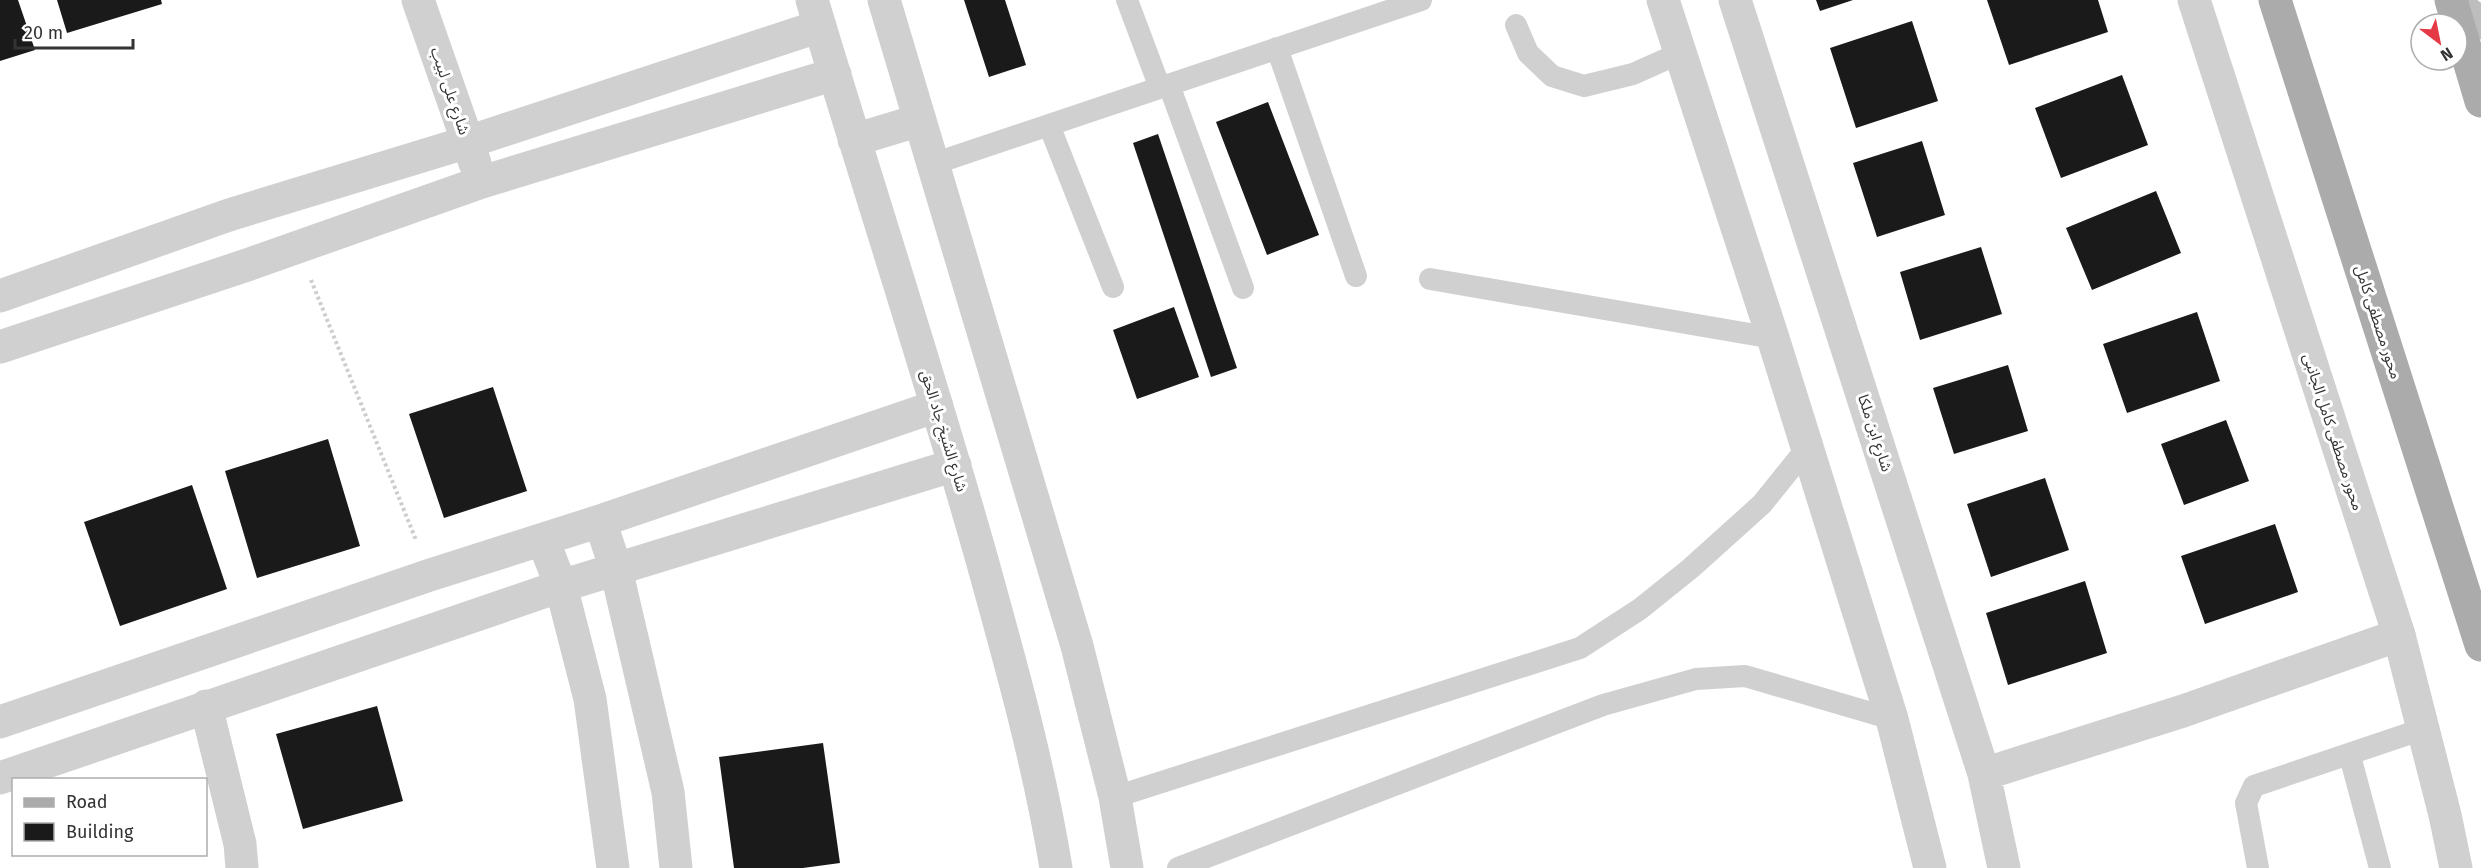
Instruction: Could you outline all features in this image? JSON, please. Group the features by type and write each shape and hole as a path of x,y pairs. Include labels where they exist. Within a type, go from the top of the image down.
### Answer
{"main road":[{"name":"محور مصطفى كامل","path":"2275,0 2481,645"},
{"path":"2451,1 2481,24"},
{"path":"2451,1 2481,101"}],"street":[{"name":"شارع على لبيب","path":"418,0 482,182"},
{"path":"884,0 1077,646 1115,797 1127,868"},
{"path":"1663,0 1773,339 1892,719 1930,868"},
{"name":"شارع ابن ملكا","path":"1735,0 1984,774 2004,868"},
{"name":"محور مصطفى كامل الجانبى","path":"2194,0 2398,635 2445,815 2456,868"},
{"path":"0,296 229,215 468,142 816,13"},
{"name":"شارع الشيخ جاد الحق","path":"816,13 955,465 1014,678 1048,820 1056,868"},
{"path":"0,347 247,265 482,182 835,74"},
{"path":"854,140 920,120"},
{"path":"229,215 247,265"},
{"path":"0,722 430,575 600,521 937,406"},
{"path":"0,778 561,586 955,465"},
{"path":"600,521 616,569 668,792 676,868"},
{"path":"543,540 561,586 590,699 613,868"},
{"path":"1984,774 2183,711 2398,635"},
{"path":"206,706 240,844 242,868"}],"lane":[{"path":"1127,0 1165,86 1243,288"},
{"path":"933,164 1421,0"},
{"path":"1516,26 1528,52 1552,76 1584,87 1633,74 1680,53"},
{"path":"1277,48 1356,276"},
{"path":"1049,125 1113,287"},
{"path":"1430,279 1773,339"},
{"path":"1115,797 1580,648 1640,609 1691,568 1762,504 1807,448"},
{"path":"1178,868 1604,705 1696,679 1745,676 1892,719"},
{"path":"2258,868 2246,803 2249,791 2259,784 2350,756 2423,729"},
{"path":"2350,756 2380,868"}],"path":[{"path":"297,246 430,575"}],"building":[{"path":"0,0 18,0 35,50 0,61"},
{"path":"57,0 161,0 162,4 67,33"},
{"path":"964,0 1005,0 1026,65 989,77"},
{"path":"1816,0 1853,0 1820,11"},
{"path":"1987,0 2098,0 2108,32 2009,65"},
{"path":"1912,21 1938,101 1856,128 1830,48"},
{"path":"2122,75 2148,145 2061,178 2035,108"},
{"path":"1268,102 1319,235 1267,255 1216,122"},
{"path":"1158,134 1237,368 1211,377 1133,143"},
{"path":"1922,141 1945,215 1877,237 1853,163"},
{"path":"2156,191 2181,253 2092,290 2066,228"},
{"path":"1981,247 2002,314 1920,340 1900,272"},
{"path":"1174,307 1199,377 1137,399 1113,330"},
{"path":"2197,312 2220,381 2127,413 2103,344"},
{"path":"2008,365 2028,431 1954,454 1933,388"},
{"path":"493,387 527,491 444,518 409,414"},
{"path":"2226,420 2249,481 2184,505 2161,444"},
{"path":"328,439 360,546 257,578 225,471"},
{"path":"2045,478 2069,550 1991,577 1967,504"},
{"path":"192,485 227,589 120,626 84,522"},
{"path":"2275,524 2298,592 2205,624 2181,556"},
{"path":"2085,581 2107,653 2008,685 1986,613"},
{"path":"377,706 403,801 303,829 276,734"},
{"path":"823,743 840,863 803,868 734,868 719,757"}]}
